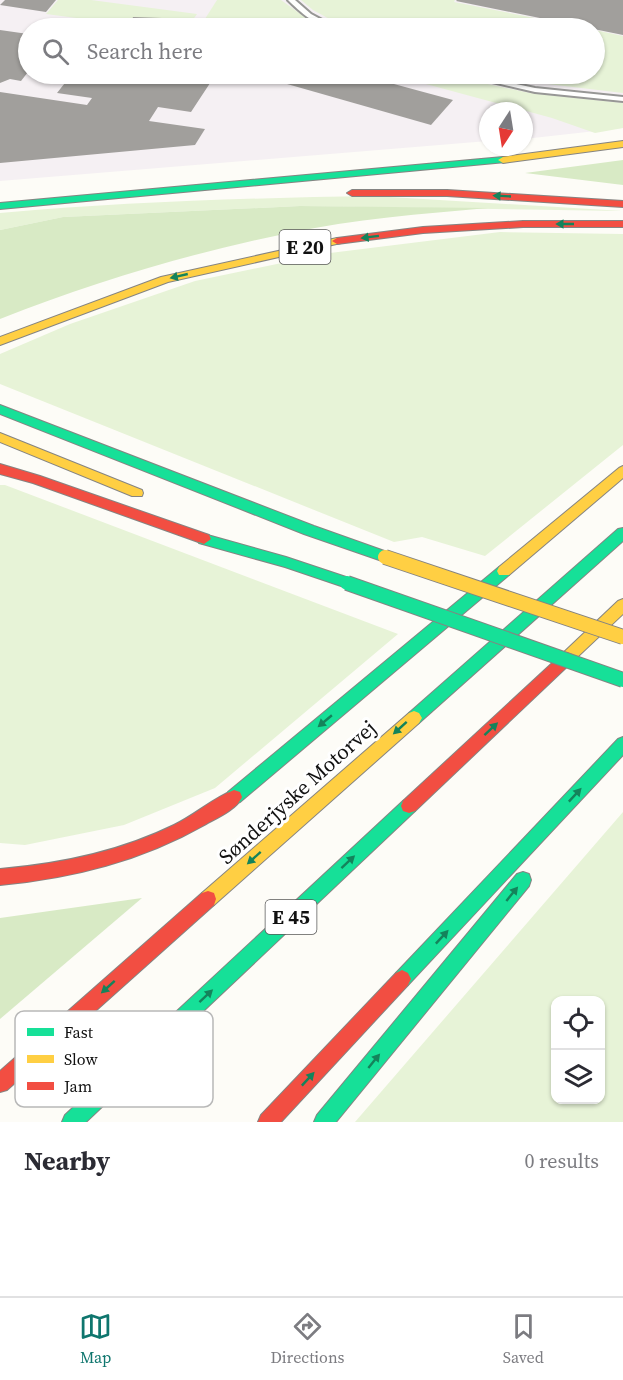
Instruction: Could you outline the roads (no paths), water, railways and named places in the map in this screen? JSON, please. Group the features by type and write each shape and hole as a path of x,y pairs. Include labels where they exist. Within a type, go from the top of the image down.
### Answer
{"highway":[{"path":"0,206 532,157 623,144"},
{"path":"0,198 131,186 255,183"},
{"path":"74,198 294,193"},
{"path":"341,193 447,193 623,204"},
{"name":"E 20","path":"0,341 165,279 322,243 423,230 523,224 623,224"},
{"path":"0,409 309,530 623,637"},
{"path":"0,436 148,498"},
{"path":"0,469 36,479 224,546 286,562 623,680"},
{"path":"0,878 61,871 112,856 161,838 223,805 623,471"},
{"path":"233,532 286,562"},
{"name":"Sønderjyske Motorvej","path":"82,1011 623,533"},
{"name":"E 45","path":"190,1011 623,605"},
{"path":"268,1122 623,744"},
{"path":"586,804 623,758"},
{"path":"324,1122 533,867"},
{"name":"Sønderjyske Motorvej","path":"0,1083 15,1070"},
{"name":"E 45","path":"72,1122 88,1107"}],"lane":[{"path":"291,0 315,18"},
{"path":"507,84 535,90 623,99"}]}
